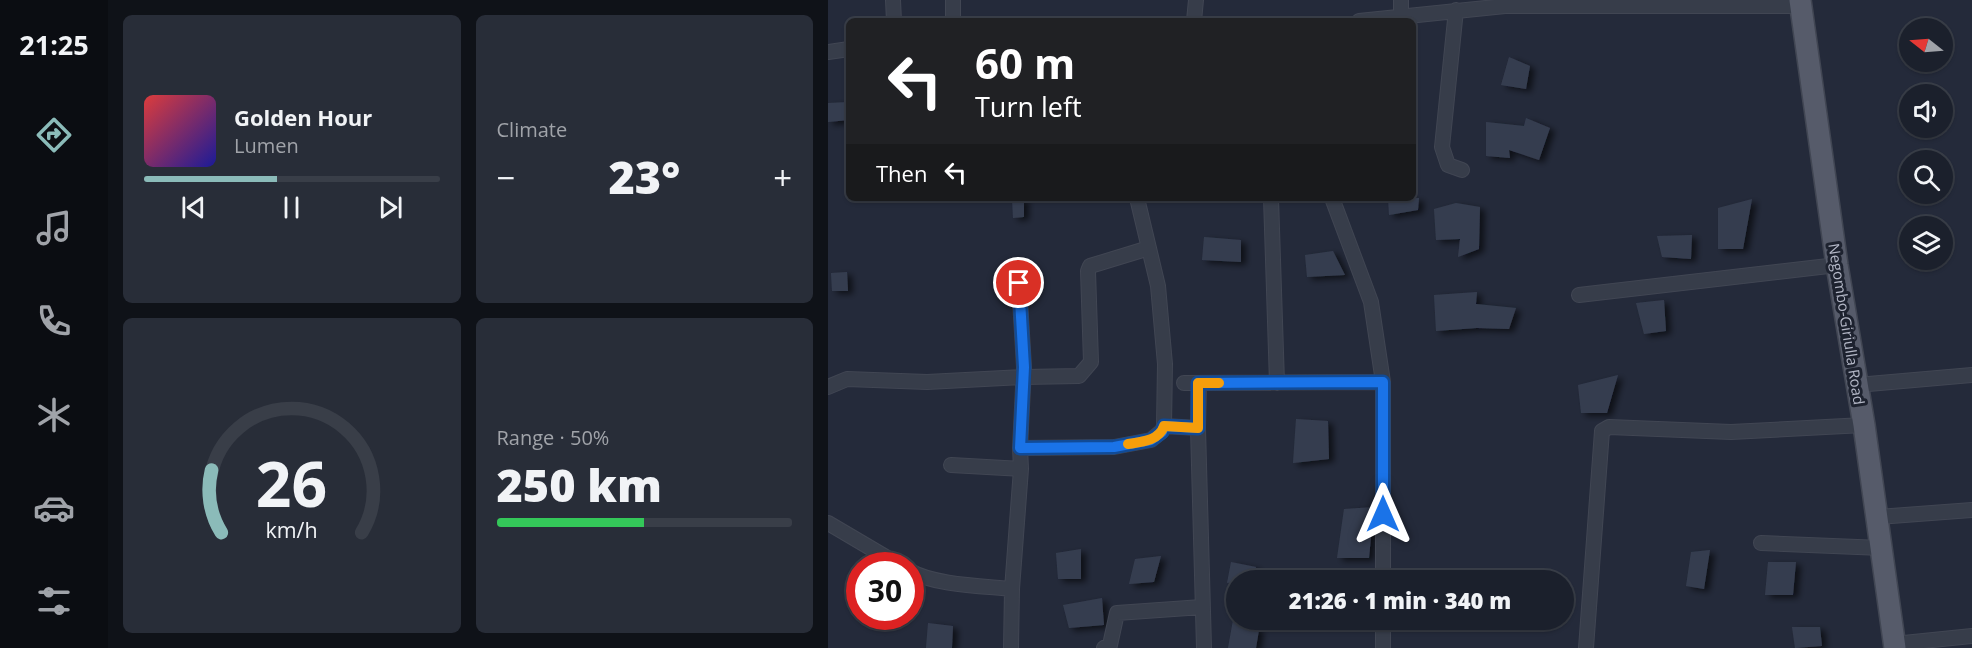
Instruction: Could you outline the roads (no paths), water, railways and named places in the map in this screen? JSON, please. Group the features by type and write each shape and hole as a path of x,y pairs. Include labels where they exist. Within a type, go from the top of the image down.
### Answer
{"main road":[{"name":"Negombo-Giriulla Road","path":"1800,3 1837,265 1878,517 1895,646"}],"street":[{"path":"893,0 894,18"},
{"path":"952,0 953,18"},
{"path":"1194,18 1196,0"},
{"path":"1401,0 1401,16"},
{"path":"1384,18 1505,3 1800,3"},
{"path":"1456,10 1442,147 1448,165 1462,170"},
{"path":"828,52 846,49"},
{"path":"1020,448 1114,447 1151,440 1162,432 1165,363 1158,286 1138,201"},
{"path":"1271,201 1277,383"},
{"path":"1333,201 1371,302 1383,382 1383,570"},
{"path":"828,387 846,379 927,382 1079,376 1091,362 1088,271 1090,266 1149,248"},
{"path":"1579,295 1837,265"},
{"path":"1011,648 1012,589 1021,469 1024,377 1019,283"},
{"path":"1857,385 1972,375"},
{"path":"1184,383 1383,382"},
{"path":"1198,383 1204,648"},
{"path":"1586,648 1602,431 1609,427 1731,432 1864,425"},
{"path":"1164,426 1198,428"},
{"path":"951,465 1021,469"},
{"path":"1878,517 1972,510"},
{"path":"828,523 877,552"},
{"path":"1761,543 1882,548"},
{"path":"924,578 1012,589"},
{"path":"1104,648 1110,645 1117,613 1202,607"},
{"path":"1383,630 1383,648"},
{"path":"1895,646 1972,636"}]}
